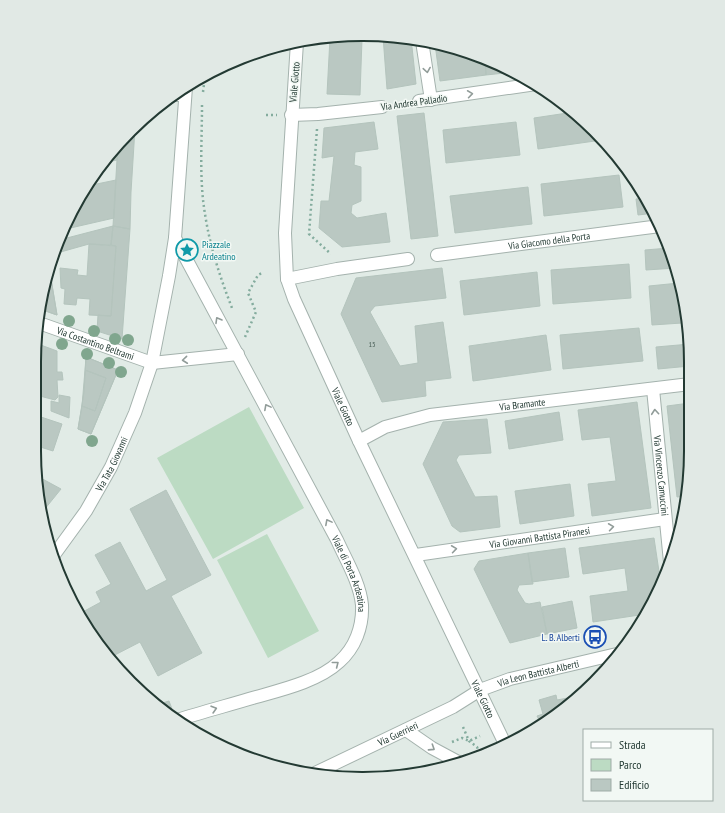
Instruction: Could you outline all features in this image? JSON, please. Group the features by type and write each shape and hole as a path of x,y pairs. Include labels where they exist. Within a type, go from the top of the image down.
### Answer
{"street":[{"name":"Via Andrea Palladio","path":"422,47 425,101 526,86"},
{"name":"Viale Giotto","path":"297,48 291,115 285,233 287,279 294,299 359,441 416,555 503,740"},
{"path":"175,238 238,354 152,363 175,238 181,97"},
{"name":"Via Andrea Palladio","path":"291,115 318,114 382,107"},
{"name":"Via Giacomo della Porta","path":"438,255 654,227"},
{"path":"287,279 337,269 408,259"},
{"name":"Via Costantino Beltrami","path":"44,325 152,363"},
{"name":"Viale di Porta Ardeatina","path":"184,718 288,688 324,673 338,663 350,651 358,636 361,619 362,605 358,590 337,540 238,354"},
{"name":"Via Tata Giovanni","path":"57,551 86,511 111,467 135,413 152,363"},
{"name":"Via Bramante","path":"359,441 385,427 430,415 684,385"},
{"name":"Via Vincenzo Camuccini","path":"653,389 668,549"},
{"name":"Via Giovanni Battista Piranesi","path":"416,555 665,519"},
{"name":"Via Leon Battista Alberti","path":"480,690 510,678 610,656"},
{"name":"Via Guerrieri","path":"323,769 453,707 480,690"},
{"path":"406,730 432,748 453,759"}],"path":[{"path":"202,94 203,83"},
{"path":"202,101 201,159 204,213 214,260 232,310"},
{"path":"317,127 309,234 334,257"},
{"path":"238,354 256,312 248,292 258,275 262,273"},
{"path":"463,727 469,741"},
{"path":"469,741 480,736"},
{"path":"448,743 462,738 477,747 478,751"}],"green space":[{"path":"249,407 304,508 213,559 157,458"},
{"path":"267,534 319,631 268,658 217,560"}],"building":[{"path":"362,41 360,95 327,94 330,43"},
{"path":"383,42 412,45 416,84 387,89"},
{"path":"436,50 485,65 486,75 440,81"},
{"path":"485,65 503,73 486,75"},
{"path":"424,113 438,236 411,239 397,116"},
{"path":"565,113 595,141 538,149 534,118"},
{"path":"374,122 378,149 355,152 354,165 361,167 361,201 352,205 351,213 357,218 386,213 390,242 342,247 319,228 321,201 329,201 334,156 322,158 324,128"},
{"path":"516,122 520,155 446,163 443,130"},
{"path":"135,136 130,229 113,226 117,155"},
{"path":"117,155 117,160 112,161"},
{"path":"619,175 623,207 544,216 541,184"},
{"path":"116,180 114,218 70,228 84,202 95,184"},
{"path":"528,187 532,224 455,233 450,196"},
{"path":"636,199 639,199 648,214 638,215"},
{"path":"113,226 130,229 122,339 97,331 98,315 111,316 116,246 111,245"},
{"path":"113,226 111,245 89,244 60,252 65,238"},
{"path":"89,244 116,246 111,316 89,315 90,299 77,298 76,305 64,304 65,289 61,288 60,268 78,270 77,275 87,276"},
{"path":"663,248 670,268 646,270 645,250"},
{"path":"629,264 631,298 553,304 551,270"},
{"path":"442,268 446,298 375,306 370,312 400,366 418,363 415,326 443,322 451,378 425,381 426,396 382,402 341,314 356,278"},
{"path":"537,272 540,306 464,315 460,281"},
{"path":"51,281 57,315 45,311"},
{"path":"51,281 57,315 45,311"},
{"path":"674,283 681,323 652,325 649,286"},
{"path":"639,328 643,361 563,369 560,335"},
{"path":"546,335 551,370 473,381 469,346"},
{"path":"42,345 57,351 57,372 62,372 63,380 57,380 58,397 55,400 41,396"},
{"path":"683,345 684,367 658,369 656,347"},
{"path":"86,357 118,370 91,434 78,429 84,392"},
{"path":"86,357 118,370 91,434 78,429 82,406 95,411 106,378 85,370"},
{"path":"85,370 106,378 95,411 82,406"},
{"path":"59,395 70,397 69,418 51,411 51,401 59,403"},
{"path":"637,402 651,508 592,516 588,484 616,481 610,437 582,440 578,410"},
{"path":"684,404 684,450 680,497 677,497 667,406"},
{"path":"559,412 563,440 509,449 505,421"},
{"path":"41,417 62,424 53,451 41,447"},
{"path":"487,419 491,453 459,455 456,460 475,497 497,496 500,527 460,532 452,526 423,464 443,422"},
{"path":"43,479 61,489 46,507"},
{"path":"570,484 574,516 520,524 515,491"},
{"path":"166,490 211,575 171,596 202,653 158,676 140,642 115,655 95,629 84,611 101,602 96,592 111,584 95,555 120,542 146,591 167,580 130,509"},
{"path":"654,538 660,575 638,615 593,622 590,596 628,591 625,568 583,574 579,548"},
{"path":"565,548 569,577 532,582 528,553"},
{"path":"528,553 533,584 519,585 517,590 525,603 529,604 540,602 547,634 510,643 474,569 479,561"},
{"path":"572,601 577,628 547,634 542,607"},
{"path":"556,695 557,700 567,698 539,719 537,716 543,714 539,700"},
{"path":"169,701 172,709 167,706 163,703"}],"place":[{"name":"Piazzale Ardeatino","path":"187,250"},
{"name":"L. B. Alberti","path":"595,637"}]}
